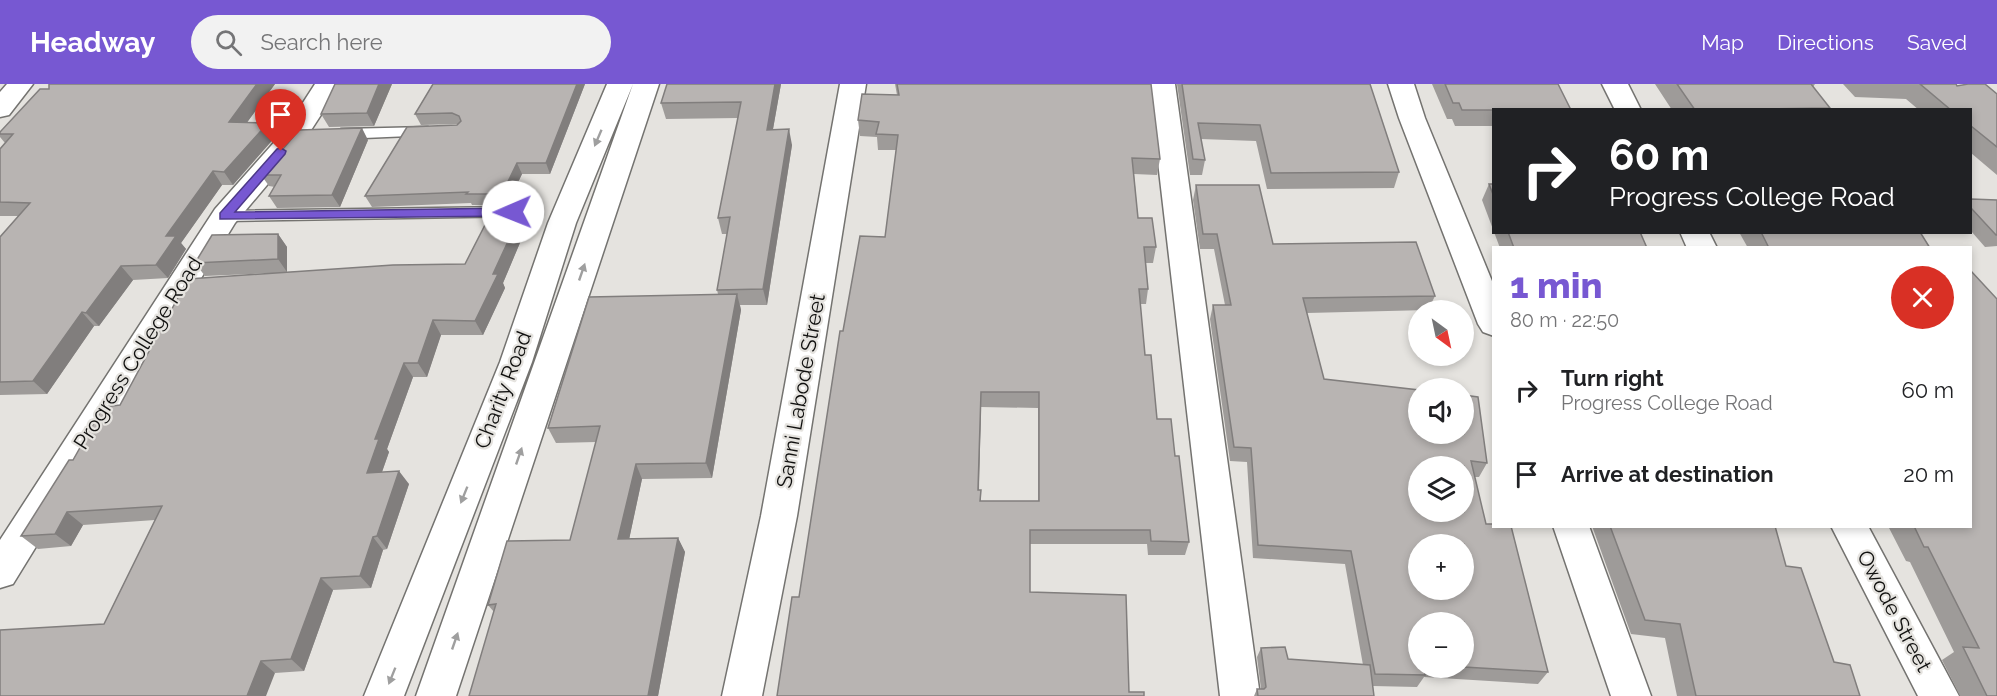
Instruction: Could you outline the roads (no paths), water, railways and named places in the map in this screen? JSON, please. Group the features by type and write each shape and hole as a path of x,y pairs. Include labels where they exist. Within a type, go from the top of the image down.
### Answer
{"street":[{"path":"0,109 20,84"},
{"name":"Progress College Road","path":"0,572 225,216 314,135 328,84"},
{"name":"Charity Road","path":"384,696 516,362 562,222 620,84"},
{"name":"Charity Road","path":"436,696 646,84"},
{"name":"Sanni Labode Street","path":"742,696 778,516 853,84"},
{"path":"1162,84 1240,696"},
{"path":"1401,84 1412,118 1492,319"},
{"path":"1615,84 1628,108"},
{"path":"1572,528 1631,696"},
{"name":"Owode Street","path":"1850,528 1939,696"}],"lane":[{"path":"314,135 445,131"},
{"path":"225,216 513,212"}]}
